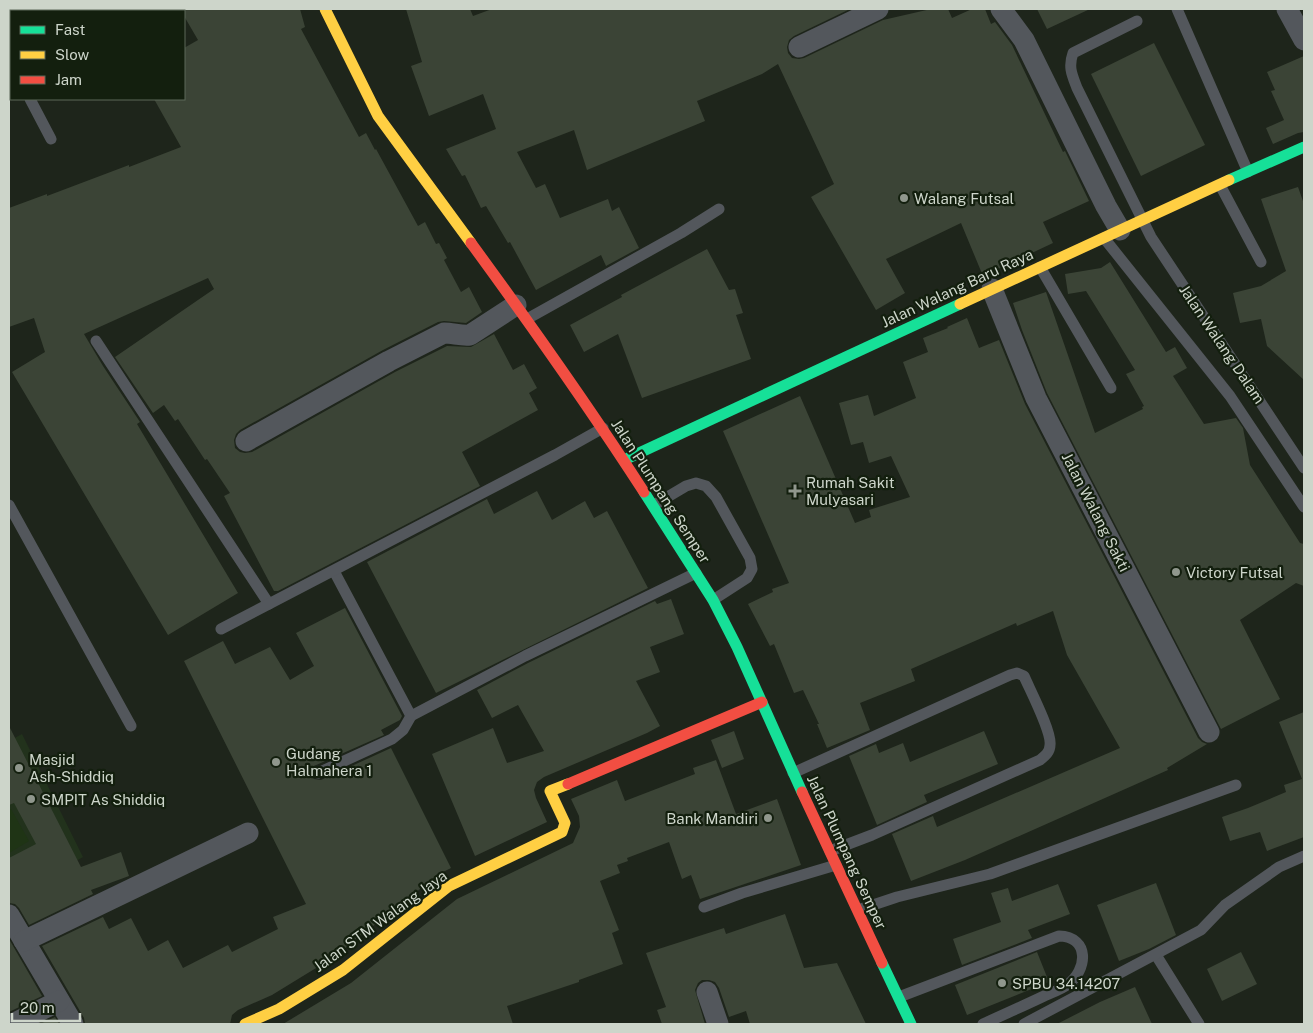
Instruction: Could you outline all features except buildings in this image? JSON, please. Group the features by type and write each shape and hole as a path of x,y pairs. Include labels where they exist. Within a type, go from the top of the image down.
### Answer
{"street":[{"name":"Jalan Plumpang Semper","path":"325,9 378,116 522,312 603,428 713,600 911,1024"},
{"path":"799,47 878,9"},
{"path":"1001,9 1024,40 1106,206 1112,234"},
{"path":"1287,9 1304,40"},
{"name":"Jalan Walang Baru Raya","path":"624,460 1142,219 1304,147"},
{"name":"Jalan Walang Sakti","path":"992,289 1036,398 1209,732"},
{"path":"246,441 389,361 444,333 470,336 522,312"},
{"name":"Jalan STM Walang Jaya","path":"245,1024 279,1009 342,970 378,944 449,886 562,832 565,823 550,791 762,702"},
{"path":"24,941 248,833"},
{"path":"9,915 73,1024"},
{"path":"707,992 718,1024"},
{"path":"13,1024 59,1000"}],"lane":[{"path":"1177,9 1248,172"},
{"name":"Jalan Walang Dalam","path":"1137,21 1073,53 1070,70 1077,88 1151,238 1304,468"},
{"path":"31,100 51,139"},
{"path":"1220,185 1261,262"},
{"path":"522,312 682,233 719,209"},
{"path":"1112,234 1230,396 1304,507"},
{"path":"1040,267 1111,388"},
{"path":"96,341 269,604"},
{"path":"221,629 555,455 603,428"},
{"path":"654,505 686,486 696,483 706,486 716,497 750,558 752,569 747,578 713,600"},
{"path":"9,505 131,726"},
{"path":"334,571 411,716"},
{"path":"318,773 392,739 402,730 411,716 525,656 696,574"},
{"path":"793,773 1010,675 1018,673 1024,676 1050,736 1049,751 1045,756 1040,760 934,808 830,852"},
{"path":"858,910 897,897 990,874 1236,785"},
{"path":"1024,1024 1201,930 1225,905 1279,866 1304,856"},
{"path":"704,907 742,893 836,865"},
{"path":"899,997 1047,940 1066,936 1073,938 1079,945 1083,963 1079,972 1068,985 983,1024"},
{"path":"1156,955 1199,1024"}],"shaded area":[{"name":"SMPIT As Shiddiq","path":"22,734 83,857 9,900 9,741"},
{"path":"11,809 29,841 9,853 9,810"}],"traffic: fast":[{"path":"1229,180 1304,147"},
{"path":"624,460 960,304"},
{"path":"644,492 713,600 737,647 802,792"},
{"path":"882,963 911,1024"}],"traffic: slow":[{"path":"325,9 378,116 471,243"},
{"path":"960,304 1229,180"},
{"path":"245,1024 279,1009 343,970 449,886 562,832 565,823 550,791 568,784"}],"traffic: jam":[{"path":"471,243 559,366 644,492"},
{"path":"568,784 762,702"},
{"path":"802,792 882,963"}],"place":[{"name":"Walang Futsal","path":"904,198"},
{"name":"Rumah Sakit Mulyasari","path":"795,491"},
{"name":"Victory Futsal","path":"1176,572"},
{"name":"Gudang Halmahera 1","path":"276,762"},
{"name":"Masjid Ash-Shiddiq","path":"19,768"},
{"name":"SMPIT As Shiddiq","path":"31,799"},
{"name":"Bank Mandiri","path":"768,818"},
{"name":"SPBU 34.14207","path":"1002,983"}]}
